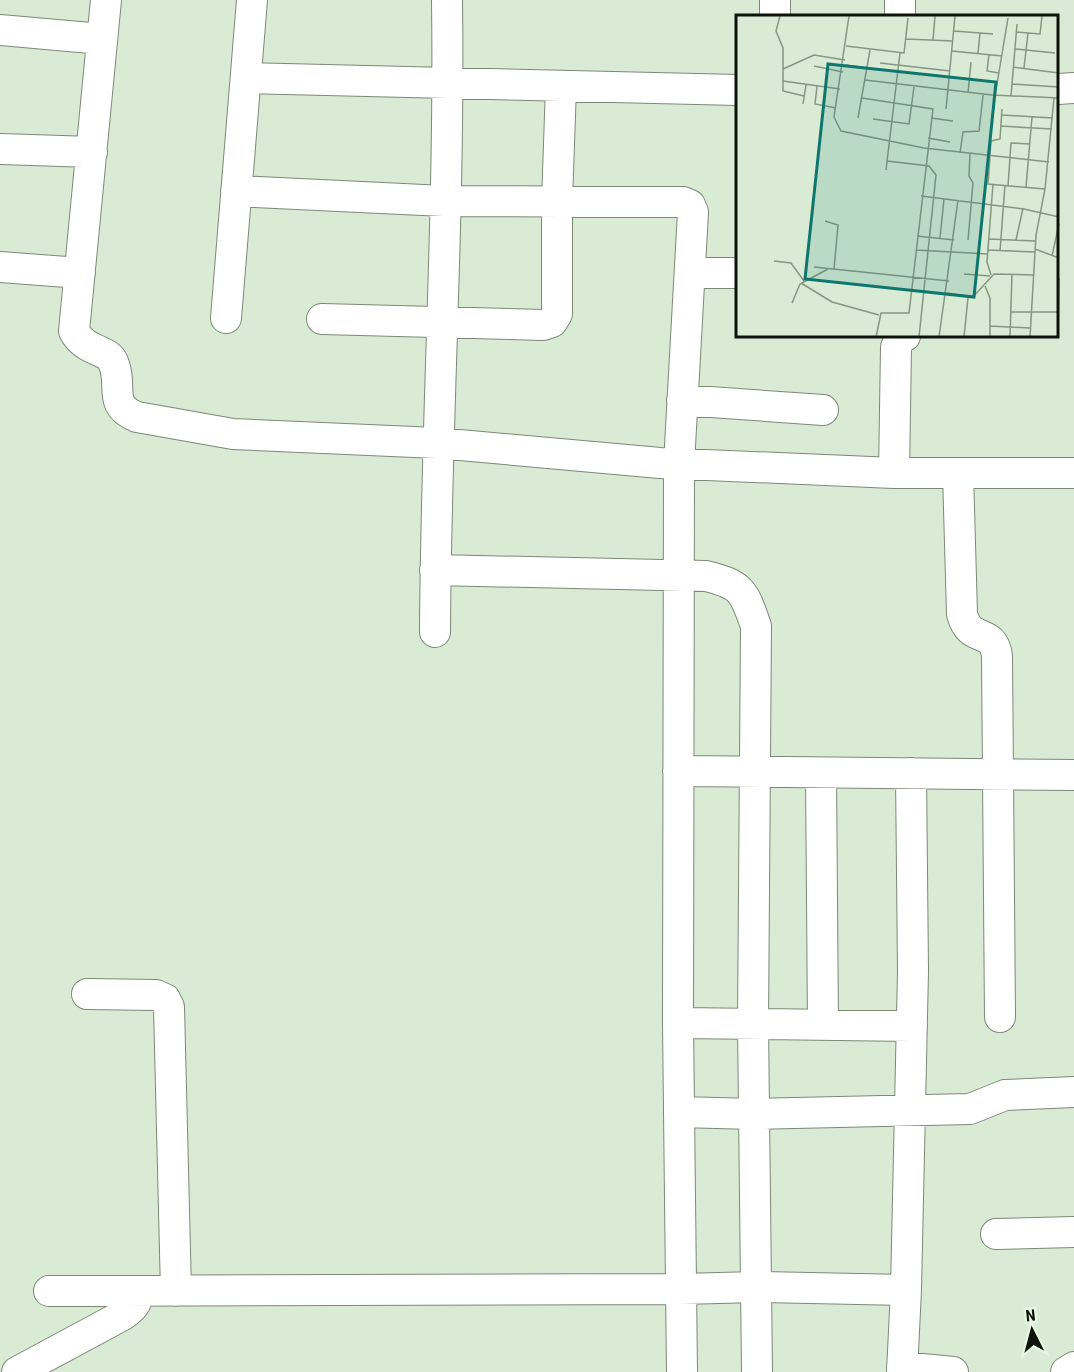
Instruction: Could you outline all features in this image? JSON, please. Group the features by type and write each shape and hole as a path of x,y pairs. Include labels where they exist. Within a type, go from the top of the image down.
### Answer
{"street":[{"path":"106,0 74,331 79,340 109,356 114,362 120,404 125,412 137,417 176,425 233,434 437,443 679,464 894,473 1074,473"},
{"path":"226,318 252,0 241,0"},
{"path":"435,632 437,443 448,83 447,0"},
{"path":"0,30 102,39"},
{"path":"246,78 736,90"},
{"path":"322,320 543,325 552,322 557,314 557,202 561,86"},
{"path":"1059,89 1074,88"},
{"path":"0,148 92,152"},
{"path":"236,191 444,201 683,202 690,205 693,212 679,464 678,1023 682,1372"},
{"path":"0,267 81,273"},
{"path":"690,273 736,273"},
{"path":"894,473 896,347 902,338"},
{"path":"682,400 822,410"},
{"path":"958,473 962,614 965,626 990,639 995,645 1000,1017"},
{"path":"435,570 706,576 729,581 746,598 756,626 753,1024 757,1372"},
{"path":"678,771 1074,775"},
{"path":"821,773 823,1025"},
{"path":"911,773 912,1026 902,1369 953,1372"},
{"path":"87,994 156,995 165,999 169,1007 176,1291"},
{"path":"678,1023 912,1026"},
{"path":"679,1112 754,1114 970,1109 1005,1095 1074,1092"},
{"path":"996,1234 1074,1232"},
{"path":"49,1291 757,1287 906,1290"},
{"path":"17,1372 123,1315 134,1307 139,1291"},
{"path":"1066,1372 1074,1367"}]}
